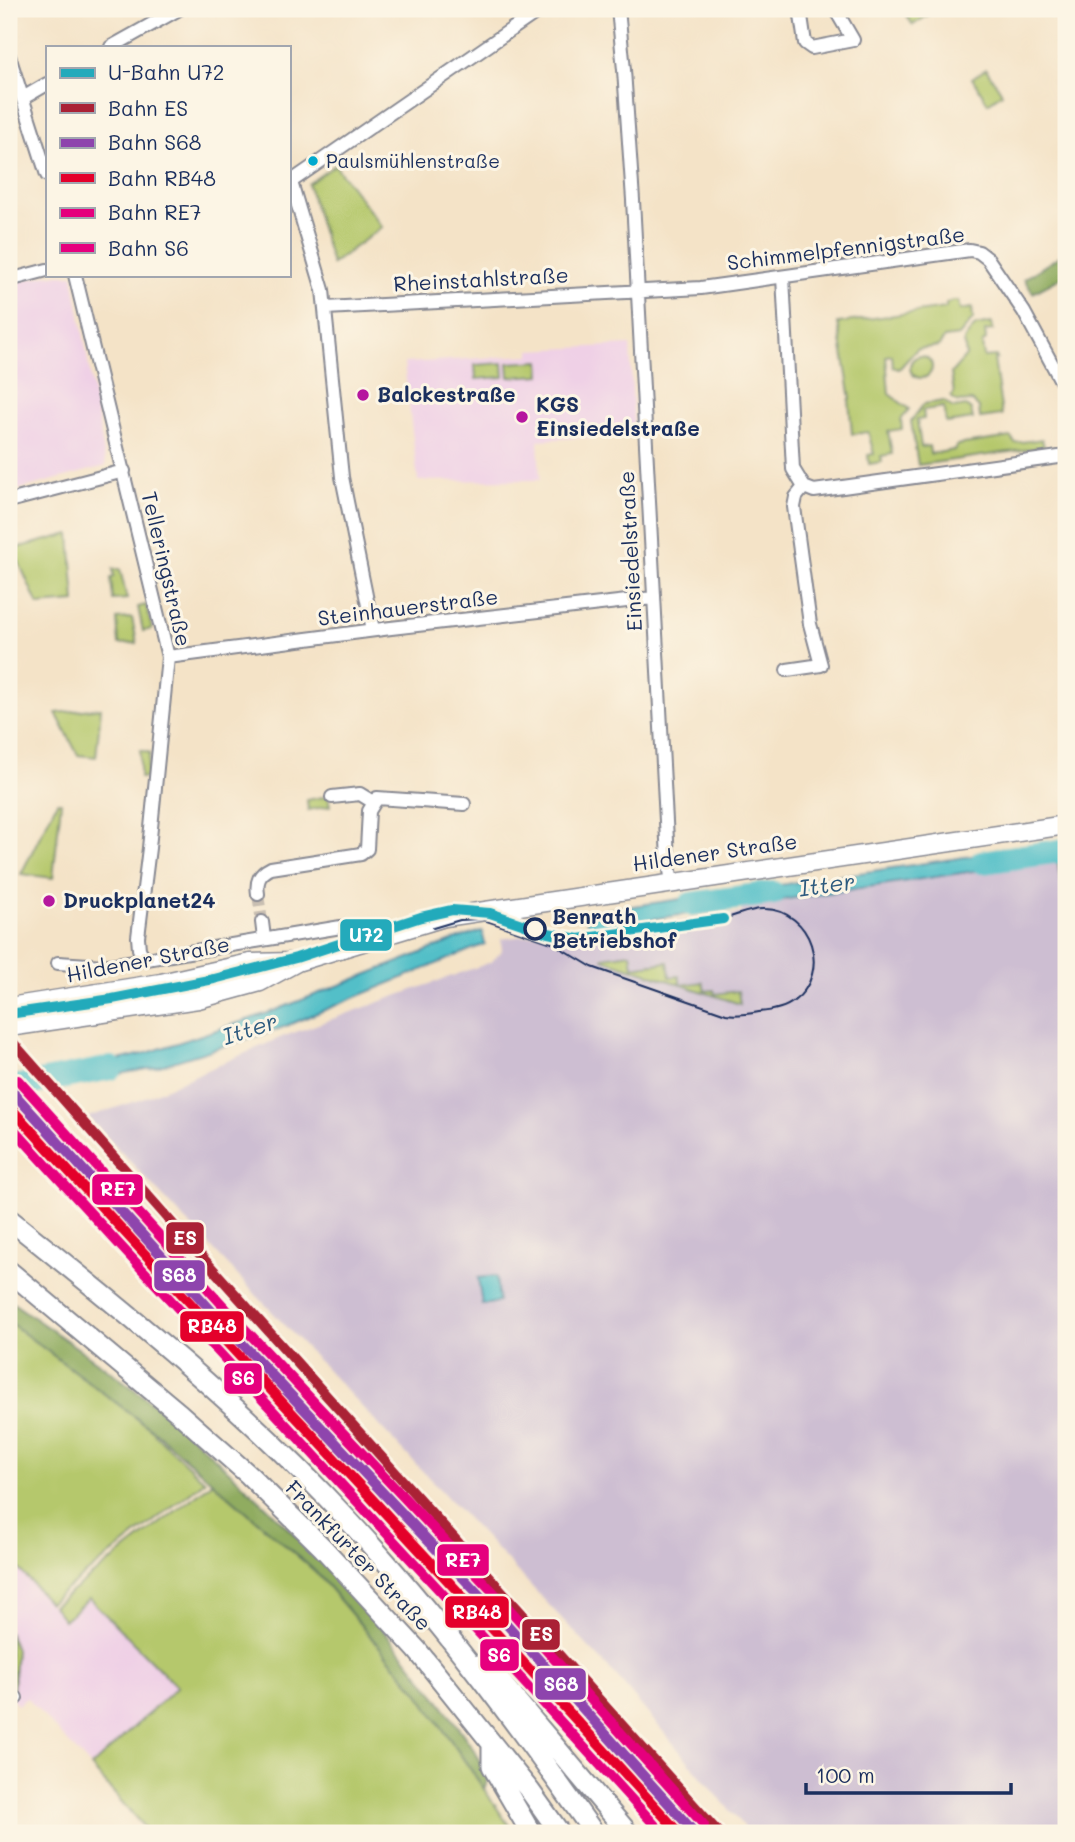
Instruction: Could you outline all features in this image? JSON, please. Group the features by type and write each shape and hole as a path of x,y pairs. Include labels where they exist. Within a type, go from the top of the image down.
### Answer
{"highway":[{"name":"Frankfurter Straße","path":"9,1218 144,1328 260,1433 349,1521 466,1659 594,1833"},
{"path":"9,1271 92,1340"},
{"path":"9,1286 56,1323 92,1340"},
{"name":"Frankfurter Straße","path":"92,1340 249,1475 323,1549 417,1650 530,1791 560,1833"},
{"path":"466,1659 493,1673 628,1833"},
{"path":"492,1746 492,1766 531,1833"}],"main road":[{"name":"Hildener Straße","path":"9,1027 198,999 260,982 297,962 445,917 1066,825"},
{"name":"Hildener Straße","path":"9,1007 161,983 250,963 297,962"}],"street":[{"path":"113,46 179,9"},
{"path":"373,630 342,477 326,308 290,182 541,9"},
{"name":"Einsiedelstraße","path":"618,9 638,290 653,598 668,859 672,882"},
{"path":"800,9 805,43 812,48 853,40 835,9"},
{"path":"9,56 46,172"},
{"path":"23,98 46,85"},
{"name":"Schimmelpfennigstraße","path":"638,290 701,288 970,250 979,252 988,259 1017,302 1066,390"},
{"path":"9,280 46,270"},
{"name":"Telleringstraße","path":"75,276 168,657 138,937 139,949 145,959"},
{"path":"783,277 793,468 804,487 814,491 1066,456"},
{"name":"Rheinstahlstraße","path":"326,308 638,290"},
{"path":"9,501 124,471"},
{"path":"787,670 821,665 810,624 794,506 796,497 804,487"},
{"name":"Steinhauerstraße","path":"168,657 653,598"},
{"path":"332,797 360,794 373,802"},
{"path":"258,894 258,880 271,868 360,854 367,849 369,811 373,802 381,797 464,804"},
{"path":"262,922 264,938"},
{"name":"Hildener Straße","path":"58,963 104,966 341,927 373,938"}],"shaded area":[{"path":"46,275 73,276 106,466 9,492 9,283"},
{"name":"KGS Einsiedelstraße","path":"630,345 634,435 538,440 540,480 418,481 404,363 530,355 530,350"},
{"path":"1057,856 1061,882 1066,892 1066,1833 749,1833 617,1677 88,1117 142,1099 282,1037 491,962 502,951 501,939 569,930 601,932 742,913 741,907 1015,865"},
{"path":"13,1562 64,1619 89,1598 177,1688 91,1767 27,1698 17,1705 9,1695 9,1566"}],"green space":[{"path":"902,9 937,9 913,25"},
{"path":"986,69 1002,93 988,103 972,78"},
{"path":"335,165 382,227 332,264 308,184"},
{"path":"1066,252 1066,278 1064,276 1033,293 1024,279"},
{"path":"958,301 960,310 972,308 973,319 959,336 944,338 939,346 917,349 899,369 893,367 892,355 886,356 889,394 909,409 901,420 902,429 888,431 892,454 881,456 882,462 869,464 868,455 874,454 868,432 852,434 851,399 838,323 946,308 946,303"},
{"path":"992,323 993,330 985,331 986,340 982,344 984,357 996,356 997,359 994,359 1002,415 980,418 979,408 972,401 957,402 951,397 954,393 951,373 966,356 964,340 975,326"},
{"path":"921,356 929,359 932,367 929,375 921,378 913,375 910,367 913,359"},
{"path":"540,361 541,375 509,377 508,363"},
{"path":"503,363 504,377 476,379 475,365"},
{"path":"944,401 953,408 966,406 971,410 973,419 946,423 944,407 923,410 924,419 917,420 921,447 929,446 930,454 954,450 957,445 1011,437 1015,443 1042,439 1044,447 918,465 911,421 924,404"},
{"path":"70,534 75,602 38,605 13,549"},
{"path":"113,569 120,569 127,599 113,600"},
{"path":"146,605 152,629 143,631 138,607"},
{"path":"132,618 137,643 119,644 117,619"},
{"path":"101,708 96,757 78,755 56,713"},
{"path":"140,750 150,753 146,778 140,778"},
{"path":"328,796 330,806 308,810 307,800"},
{"path":"57,802 61,802 53,878 21,874"},
{"path":"1066,842 1066,892 1058,862 1061,843"},
{"path":"631,953 633,967 668,962 670,977 679,976 681,985 603,959"},
{"path":"703,982 705,991 714,990 715,994 738,991 740,1004 682,985"},
{"path":"9,1300 160,1410 195,1439 277,1517 364,1609 417,1671 490,1775 484,1789 417,1691 316,1572 155,1432 9,1322"},
{"path":"9,1322 155,1432 154,1434 205,1481 49,1603 13,1562 9,1566"},
{"path":"213,1482 316,1572 417,1691 514,1833 149,1833 91,1767 177,1687 89,1598 64,1620 53,1606"},
{"path":"9,1633 16,1649 13,1692 9,1695"}],"water":[{"path":"1012,850 1015,865 741,906 739,891"},
{"path":"721,893 724,909 588,928 586,913"},
{"path":"482,931 485,944 276,1030 153,1068 86,1080 77,1070 147,1053 271,1012"},
{"path":"496,1276 499,1302 482,1305 478,1278"}],"waterway":[{"name":"Itter","path":"982,862 1066,850"},
{"name":"Itter","path":"691,904 773,893"},
{"name":"Itter","path":"9,1088 111,1068"}],"tunnel":[{"path":"258,894 262,922"}],"tram line":[{"path":"552,943 592,967 726,1014 742,1015 786,1006 806,989 812,975 814,959 811,944 794,920 781,912 765,909 723,919"},
{"path":"433,928 460,920 481,919 561,946"}],"metro line":[{"name":"U72","path":"9,1014 112,999 214,979 296,958 421,917 452,910 490,913 548,933 578,939 723,919"}],"rail line":[{"name":"ES","path":"9,1038 719,1833"},
{"name":"RE7","path":"18,1080 228,1311 510,1610 704,1825"},
{"name":"S68","path":"9,1088 219,1319 501,1618 695,1833"},
{"name":"RB48","path":"9,1106 679,1833"},
{"name":"S6","path":"9,1124 662,1833"}],"place":[{"name":"Paulsmühlenstraße","path":"313,161"},
{"name":"Balckestraße","path":"363,395"},
{"name":"KGS Einsiedelstraße","path":"522,417"},
{"name":"Druckplanet24","path":"49,901"},
{"name":"Benrath Betriebshof","path":"535,929"}]}
